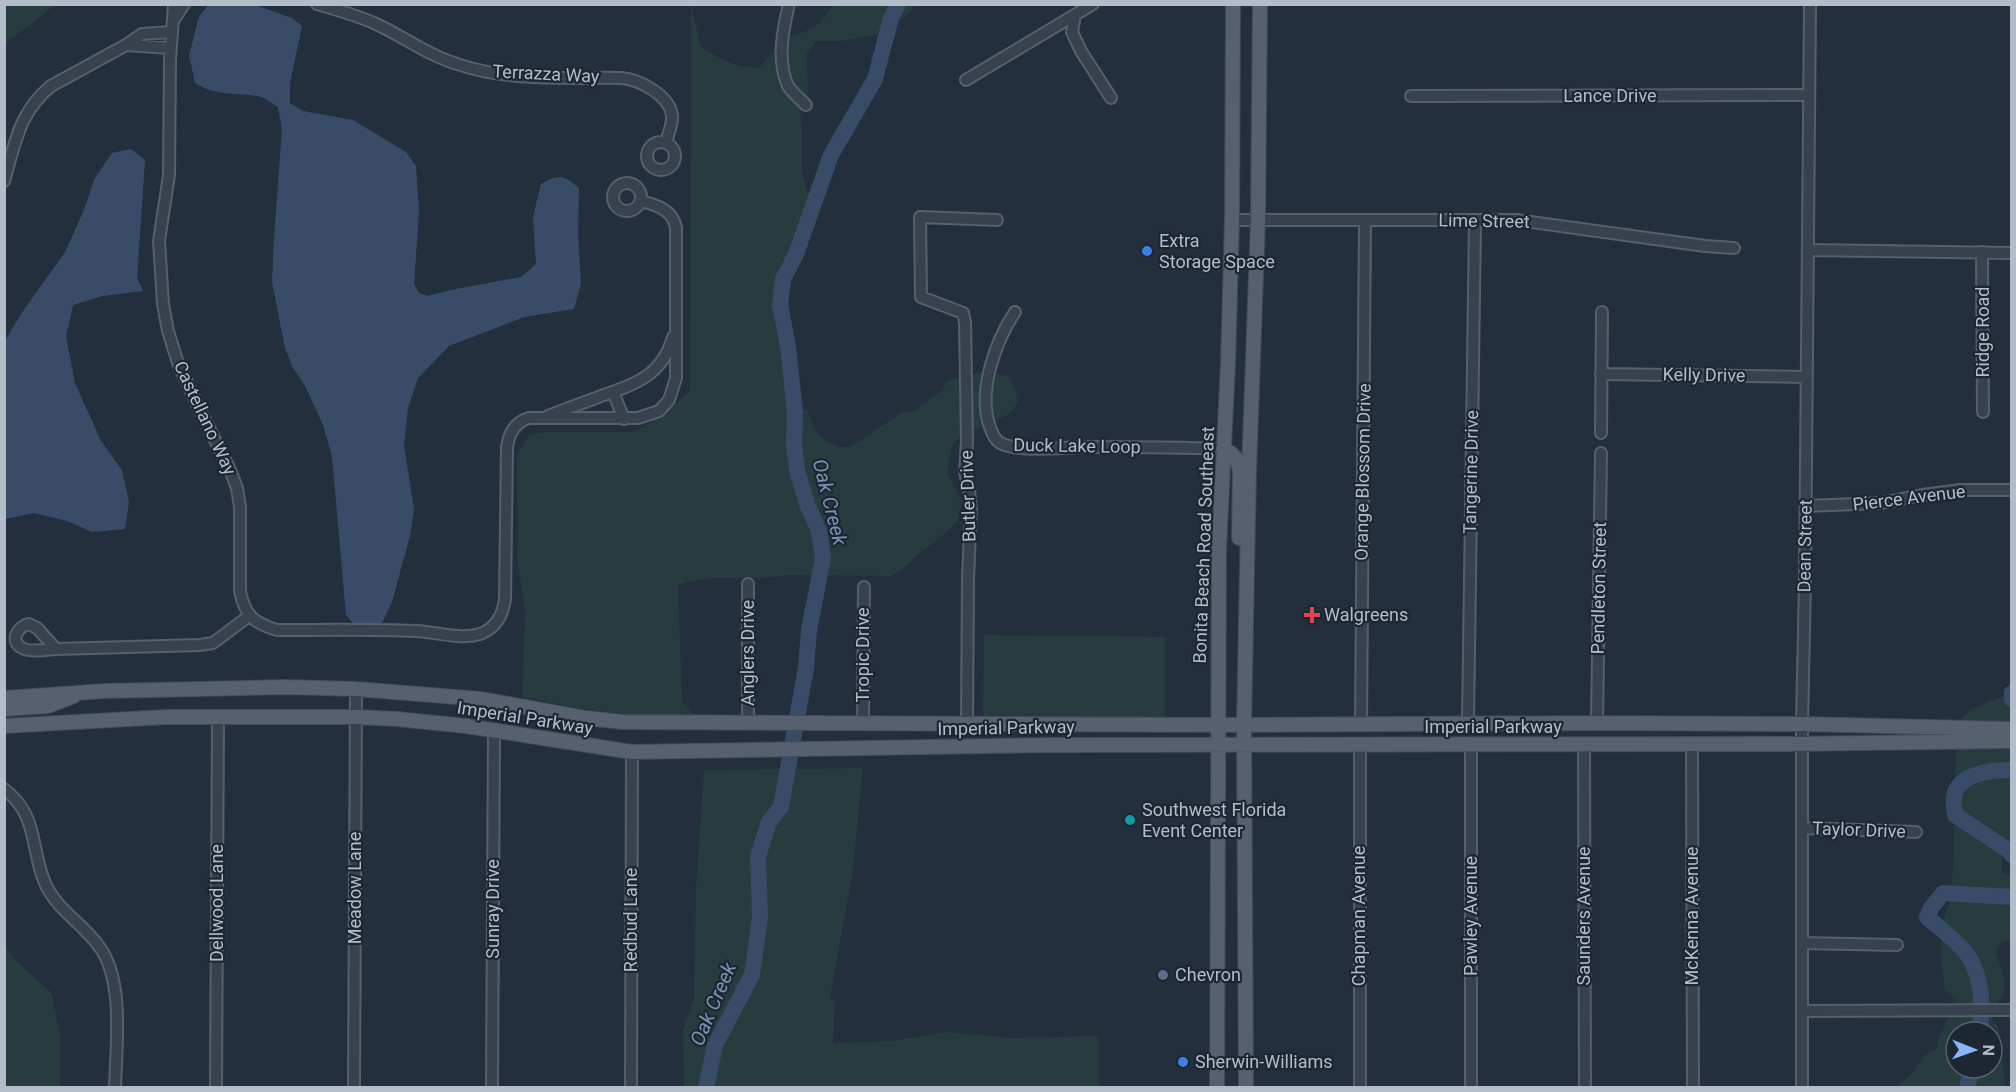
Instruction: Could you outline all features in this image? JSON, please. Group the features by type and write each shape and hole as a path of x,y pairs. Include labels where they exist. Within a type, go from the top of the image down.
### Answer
{"main road":[{"name":"Bonita Beach Road Southeast","path":"1217,1088 1218,549 1228,363 1232,219 1233,4"},
{"path":"1249,4 1259,24"},
{"path":"1246,1088 1244,725 1258,220 1260,4"},
{"path":"1223,449 1232,452 1238,459 1240,470 1239,544 1247,566"},
{"name":"Imperial Parkway","path":"4,698 81,693 286,687 356,689 481,699 586,718 623,722 1218,725 1802,724 2012,729"},
{"path":"4,709 48,706 81,693"},
{"name":"Imperial Parkway","path":"4,726 124,719 397,718 632,752 1060,745 1692,745 2012,741"},
{"path":"863,723 870,749"},
{"path":"929,748 959,738 965,733 967,724"}],"street":[{"name":"Castellano Way","path":"174,4 170,48 169,175 159,241 163,304 168,331 178,363 237,488 240,512 240,591 243,605 249,616"},
{"name":"Castellano Way","path":"172,28 184,4"},
{"name":"Terrazza Way","path":"317,4 374,23 427,52 458,65 500,74 636,80 663,99 672,114 672,123 666,143"},
{"path":"789,4 782,36 783,62 788,85 806,105"},
{"path":"966,80 1093,4"},
{"name":"Dean Street","path":"1802,1088 1802,724 1810,4"},
{"path":"1075,15 1072,32 1081,51 1111,98"},
{"path":"4,181 23,118 40,94 142,34 172,28"},
{"path":"126,45 170,48"},
{"name":"Lance Drive","path":"1411,96 1809,95"},
{"path":"56,649 207,644 220,639 249,616 261,625 277,630 415,631 467,636 479,634 490,628 502,613 505,599 508,439 510,433 518,423 524,420 638,418 653,414 669,400 676,378 675,222 664,209 641,201"},
{"name":"Butler Drive","path":"967,724 970,509 965,472 967,441 965,322 963,313 921,297 920,217 997,220"},
{"name":"Lime Street","path":"1232,219 1532,221 1705,246 1734,248"},
{"name":"Orange Blossom Drive","path":"1361,725 1365,220"},
{"name":"Tangerine Drive","path":"1468,723 1475,221"},
{"path":"1808,250 2012,252"},
{"name":"Ridge Road","path":"1982,252 1983,412"},
{"name":"Duck Lake Loop","path":"1015,312 1005,327 987,383 987,418 997,441 1003,445 1029,449 1152,447 1223,449"},
{"path":"1601,433 1602,312"},
{"path":"542,418 636,383 654,370 668,350 675,325"},
{"name":"Kelly Drive","path":"1601,375 1807,376"},
{"path":"613,392 624,419"},
{"name":"Pendleton Street","path":"1597,723 1601,453"},
{"name":"Pierce Avenue","path":"1806,506 1881,503 1960,490 2012,490"},
{"name":"Anglers Drive","path":"748,584 748,722"},
{"name":"Tropic Drive","path":"863,723 864,587"},
{"name":"Meadow Lane","path":"354,1088 356,689"},
{"name":"Dellwood Lane","path":"216,1088 218,718"},
{"name":"Sunray Drive","path":"492,1088 494,732"},
{"name":"Chapman Avenue","path":"1360,744 1360,1088"},
{"name":"Pawley Avenue","path":"1471,745 1471,1088"},
{"name":"Saunders Avenue","path":"1584,745 1585,1088"},
{"name":"McKenna Avenue","path":"1692,745 1693,1088"},
{"name":"Redbud Lane","path":"631,1088 632,752"},
{"path":"4,789 19,802 30,823 45,884 62,909 99,946 112,971 116,1000 115,1088"},
{"name":"Taylor Drive","path":"1802,828 1916,832"},
{"path":"1802,943 1898,945"},
{"path":"1802,1011 2008,1010"}],"green space":[{"path":"5,4 54,4 55,5 5,44"},
{"path":"691,5 701,47 735,64 759,68 780,44 821,22 834,5 914,5 888,33 841,41 816,41 807,53 808,98 800,115 802,173 810,202 810,217 786,286 786,324 791,388 796,403 808,412 814,427 822,438 837,447 851,447 901,413 916,410 939,393 948,381 977,373 1007,376 1015,388 1018,403 1009,414 965,434 953,443 947,472 961,501 961,516 941,537 891,576 786,575 704,579 678,585 682,702 693,714 641,716 578,708 522,697 525,610 518,565 517,455 529,435 544,432 634,432 664,415 690,391"},
{"path":"984,635 1165,637 1165,719 983,719"},
{"path":"2011,693 2011,724 1959,723 1971,709"},
{"path":"2011,746 2011,840 2002,854 2002,871 2011,878 2011,939 2002,942 1996,950 2004,978 2004,988 2001,998 1989,1014 1993,1020 1947,1020 1956,1001 1945,990 1941,959 1941,930 1950,899 1956,747"},
{"path":"863,768 853,870 830,998 835,1000 833,1043 891,1041 946,1032 1013,1038 1099,1036 1099,1087 684,1087 683,1029 694,999 696,886 704,770"},
{"path":"5,947 19,964 51,992 60,1032 60,1087 5,1087"},
{"path":"1944,1028 1944,1080 2004,1080 2004,1076 2005,1087 1895,1088 1909,1076 1925,1056 1937,1049"}],"water":[{"path":"208,5 255,5 292,18 302,26 290,83 290,103 303,111 353,120 406,152 416,166 419,211 414,284 419,293 427,296 521,277 536,264 533,217 541,184 552,178 561,177 579,188 578,234 581,283 574,309 524,317 449,346 418,378 408,408 404,446 414,509 410,536 392,602 380,627 357,628 346,615 332,456 323,425 285,348 272,282 282,129 278,107 259,97 219,92 195,83 189,55 199,17"},
{"path":"131,149 145,160 137,278 143,291 103,296 73,305 66,336 75,383 101,441 122,470 129,502 125,529 92,532 67,521 34,513 5,519 5,341 21,314 65,252 95,178 112,153"}],"waterway":[{"name":"Oak Creek","path":"706,1088 715,1045 752,975 760,917 758,856 769,822 781,807 806,668 809,630 823,558 819,531 807,504 797,470 794,444 795,412 788,346 780,305 783,279 796,254 831,155 875,79 891,18 898,4"},
{"path":"2012,693 2012,699"},
{"path":"2012,770 1986,772 1970,777 1957,788 1954,796 1955,815 2012,855"},
{"path":"1981,1020 1979,984 1974,966 1960,946 1927,917 1943,893 2012,897"},
{"path":"1967,1088 1969,1080"}],"place":[{"name":"Extra Storage Space","path":"1147,251"},
{"name":"Walgreens","path":"1312,615"},
{"name":"Southwest Florida Event Center","path":"1130,820"},
{"name":"Chevron","path":"1163,975"},
{"name":"Sherwin-Williams","path":"1183,1062"}]}
